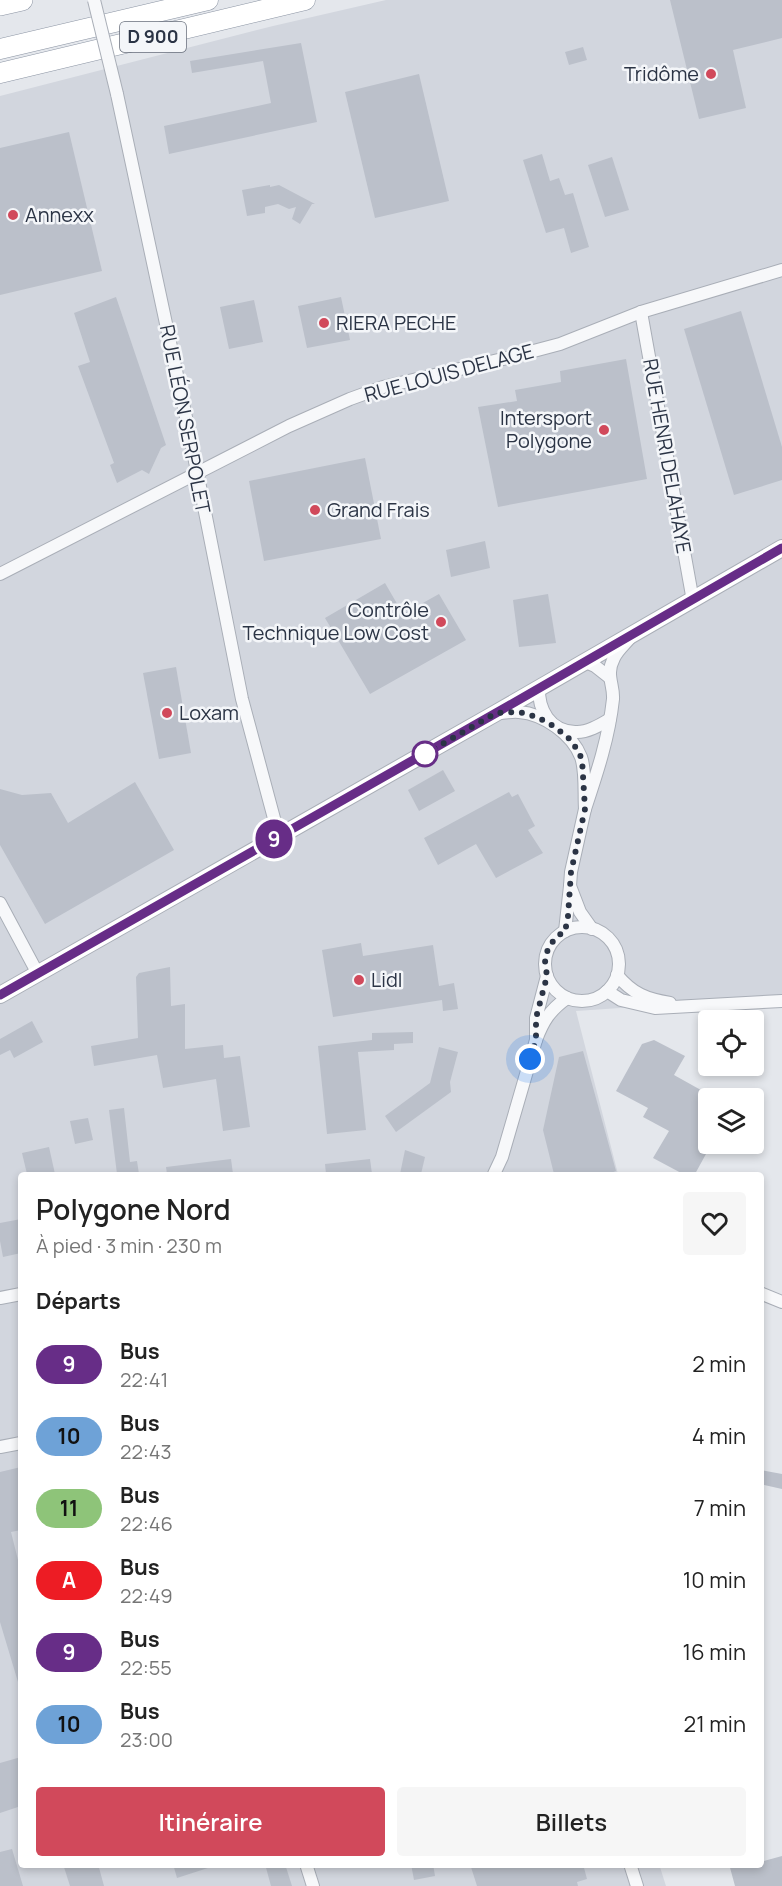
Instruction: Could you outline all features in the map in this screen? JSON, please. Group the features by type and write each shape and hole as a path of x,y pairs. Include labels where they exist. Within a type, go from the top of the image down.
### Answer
{"highway":[{"path":"0,5 22,0"},
{"name":"D 900","path":"0,49 208,0"},
{"name":"D 900","path":"0,73 305,0"}],"main road":[{"path":"0,995 496,713 635,631 693,601 782,548"}],"street":[{"name":"RUE LÉON SERPOLET","path":"94,0 117,94 190,436 242,699 279,837"},
{"name":"RUE LOUIS DELAGE","path":"0,574 290,426 383,387 560,344 641,312 782,270"},
{"name":"RUE HENRI DELAHAYE","path":"641,312 693,601"},
{"path":"565,932 571,872 585,809 601,763 610,719 613,696 609,677 614,657 635,631"},
{"path":"584,662 595,666 609,677"},
{"path":"539,687 539,700 544,714 572,741 582,759 585,809"},
{"path":"496,713 519,712 576,733 596,728 610,719"},
{"path":"570,886 580,912 592,928"},
{"path":"0,903 38,974"},
{"path":"569,928 592,928 610,939 617,951 619,966 617,975 607,991 594,999 580,1001 567,998 554,988 547,976 545,962 548,948 557,936 569,928"},
{"path":"617,975 628,989 642,996 683,1006"},
{"path":"536,1040 536,1018 547,976"},
{"path":"607,991 621,1000 655,1008 782,1001"},
{"path":"495,1172 502,1157 543,1021 553,1008 567,998"},
{"path":"502,1157 502,1172"},
{"path":"0,1298 18,1295"},
{"path":"764,1295 782,1302"},
{"path":"0,1447 18,1444"},
{"path":"307,1868 313,1886"},
{"path":"631,1868 637,1886"}],"shaded area":[{"path":"386,0 782,0 782,997 576,1011 617,1172 18,1172 18,1868 660,1868 666,1886 0,1886 0,96 273,26"}],"building":[{"name":"Tridôme","path":"670,0 782,0 782,38 733,50 746,108 699,119"},
{"path":"301,43 317,122 169,154 164,126 271,103 263,61 192,73 190,61"},
{"path":"583,47 587,60 569,65 565,52"},
{"path":"419,74 449,201 375,218 345,92"},
{"path":"69,132 102,271 0,295 0,148"},
{"path":"542,154 550,181 559,178 565,195 573,193 589,247 571,253 564,228 546,233 523,160"},
{"path":"612,157 629,210 605,217 588,165"},
{"path":"270,185 270,187 279,185 315,204 312,204 300,224 292,219 296,207 289,209 278,204 265,207 265,213 247,216 242,190"},
{"path":"116,297 166,445 161,448 149,474 142,470 117,483 110,465 114,463 78,366 90,362 74,313"},
{"name":"RIERA PECHE","path":"341,297 350,340 307,348 298,306"},
{"path":"254,300 263,342 229,349 220,307"},
{"path":"741,311 782,447 782,480 734,495 684,329"},
{"path":"626,359 647,479 498,507 478,407 517,401 515,390 561,382 560,371"},
{"name":"Grand Frais","path":"365,458 381,539 264,561 249,481"},
{"path":"485,541 490,568 451,577 446,550"},
{"path":"385,583 403,614 439,594 466,640 370,694 325,618"},
{"path":"548,594 556,643 519,647 513,600"},
{"name":"Loxam","path":"176,667 191,753 159,759 143,673"},
{"path":"443,770 455,791 419,811 408,790"},
{"path":"135,782 174,850 45,924 0,845 0,789 22,795 51,793 68,823"},
{"path":"509,792 512,797 518,794 535,826 528,830 543,853 496,878 476,844 438,865 424,838"},
{"path":"361,943 363,956 433,945 439,986 454,983 458,1009 443,1011 442,1000 333,1017 322,950"},
{"path":"170,967 171,1006 185,1004 185,1049 223,1045 224,1058 240,1056 250,1127 223,1131 216,1079 163,1088 157,1055 94,1066 91,1046 138,1038 136,977 139,973"},
{"path":"32,1021 43,1042 14,1058 10,1050 0,1055 0,1039"},
{"path":"413,1032 413,1043 394,1044 394,1050 358,1052 366,1130 327,1134 318,1046 372,1040 372,1033"},
{"path":"654,1040 685,1056 674,1075 698,1088 698,1154 706,1154 696,1172 679,1172 653,1158 669,1131 643,1117 648,1108 616,1091 642,1044"},
{"path":"439,1047 458,1052 450,1082 451,1092 396,1132 385,1116 430,1083"},
{"path":"583,1051 616,1171 554,1172 543,1130 559,1057"},
{"path":"124,1108 130,1162 137,1161 139,1172 117,1172 109,1110"},
{"path":"88,1118 93,1140 75,1144 70,1121"},
{"path":"49,1147 55,1172 27,1172 22,1153"},
{"path":"405,1150 425,1157 421,1172 400,1172"},
{"path":"231,1159 233,1172 167,1172 166,1167"},
{"path":"370,1159 372,1172 326,1172 325,1164"},
{"path":"18,1220 18,1254 3,1257 0,1223"},
{"path":"18,1468 18,1531 11,1532 18,1560 18,1682 0,1622 0,1472"},
{"path":"764,1471 782,1474 782,1489 764,1485"},
{"path":"18,1758 18,1807 0,1813 0,1763"},
{"path":"12,1849 23,1886 0,1886 0,1852"},
{"path":"782,1856 782,1886 735,1886 730,1868 764,1868 764,1861"},
{"path":"64,1868 99,1868 104,1886 70,1886"},
{"path":"174,1868 208,1868 177,1878"},
{"path":"266,1868 286,1868 292,1886 271,1886"},
{"path":"412,1868 434,1868 435,1876 414,1880"},
{"path":"471,1868 584,1868 587,1879 577,1882 578,1886 477,1886"}],"bus line":[{"name":"9","path":"0,995 496,713 635,631 693,601 782,548"}],"place":[{"name":"Tridôme","path":"711,74"},
{"name":"Annexx","path":"13,215"},
{"name":"RIERA PECHE","path":"324,323"},
{"name":"Intersport Polygone","path":"604,430"},
{"name":"Grand Frais","path":"315,510"},
{"name":"Contrôle Technique Low Cost","path":"441,622"},
{"name":"Loxam","path":"167,713"},
{"name":"Lidl","path":"359,980"}],"route":[{"path":"425,754 496,713 519,712 537,717 555,727 572,741 582,759 585,809 571,872 568,916 565,932 557,936 548,948 545,962 547,976 536,1018 536,1040 530,1059"}]}
